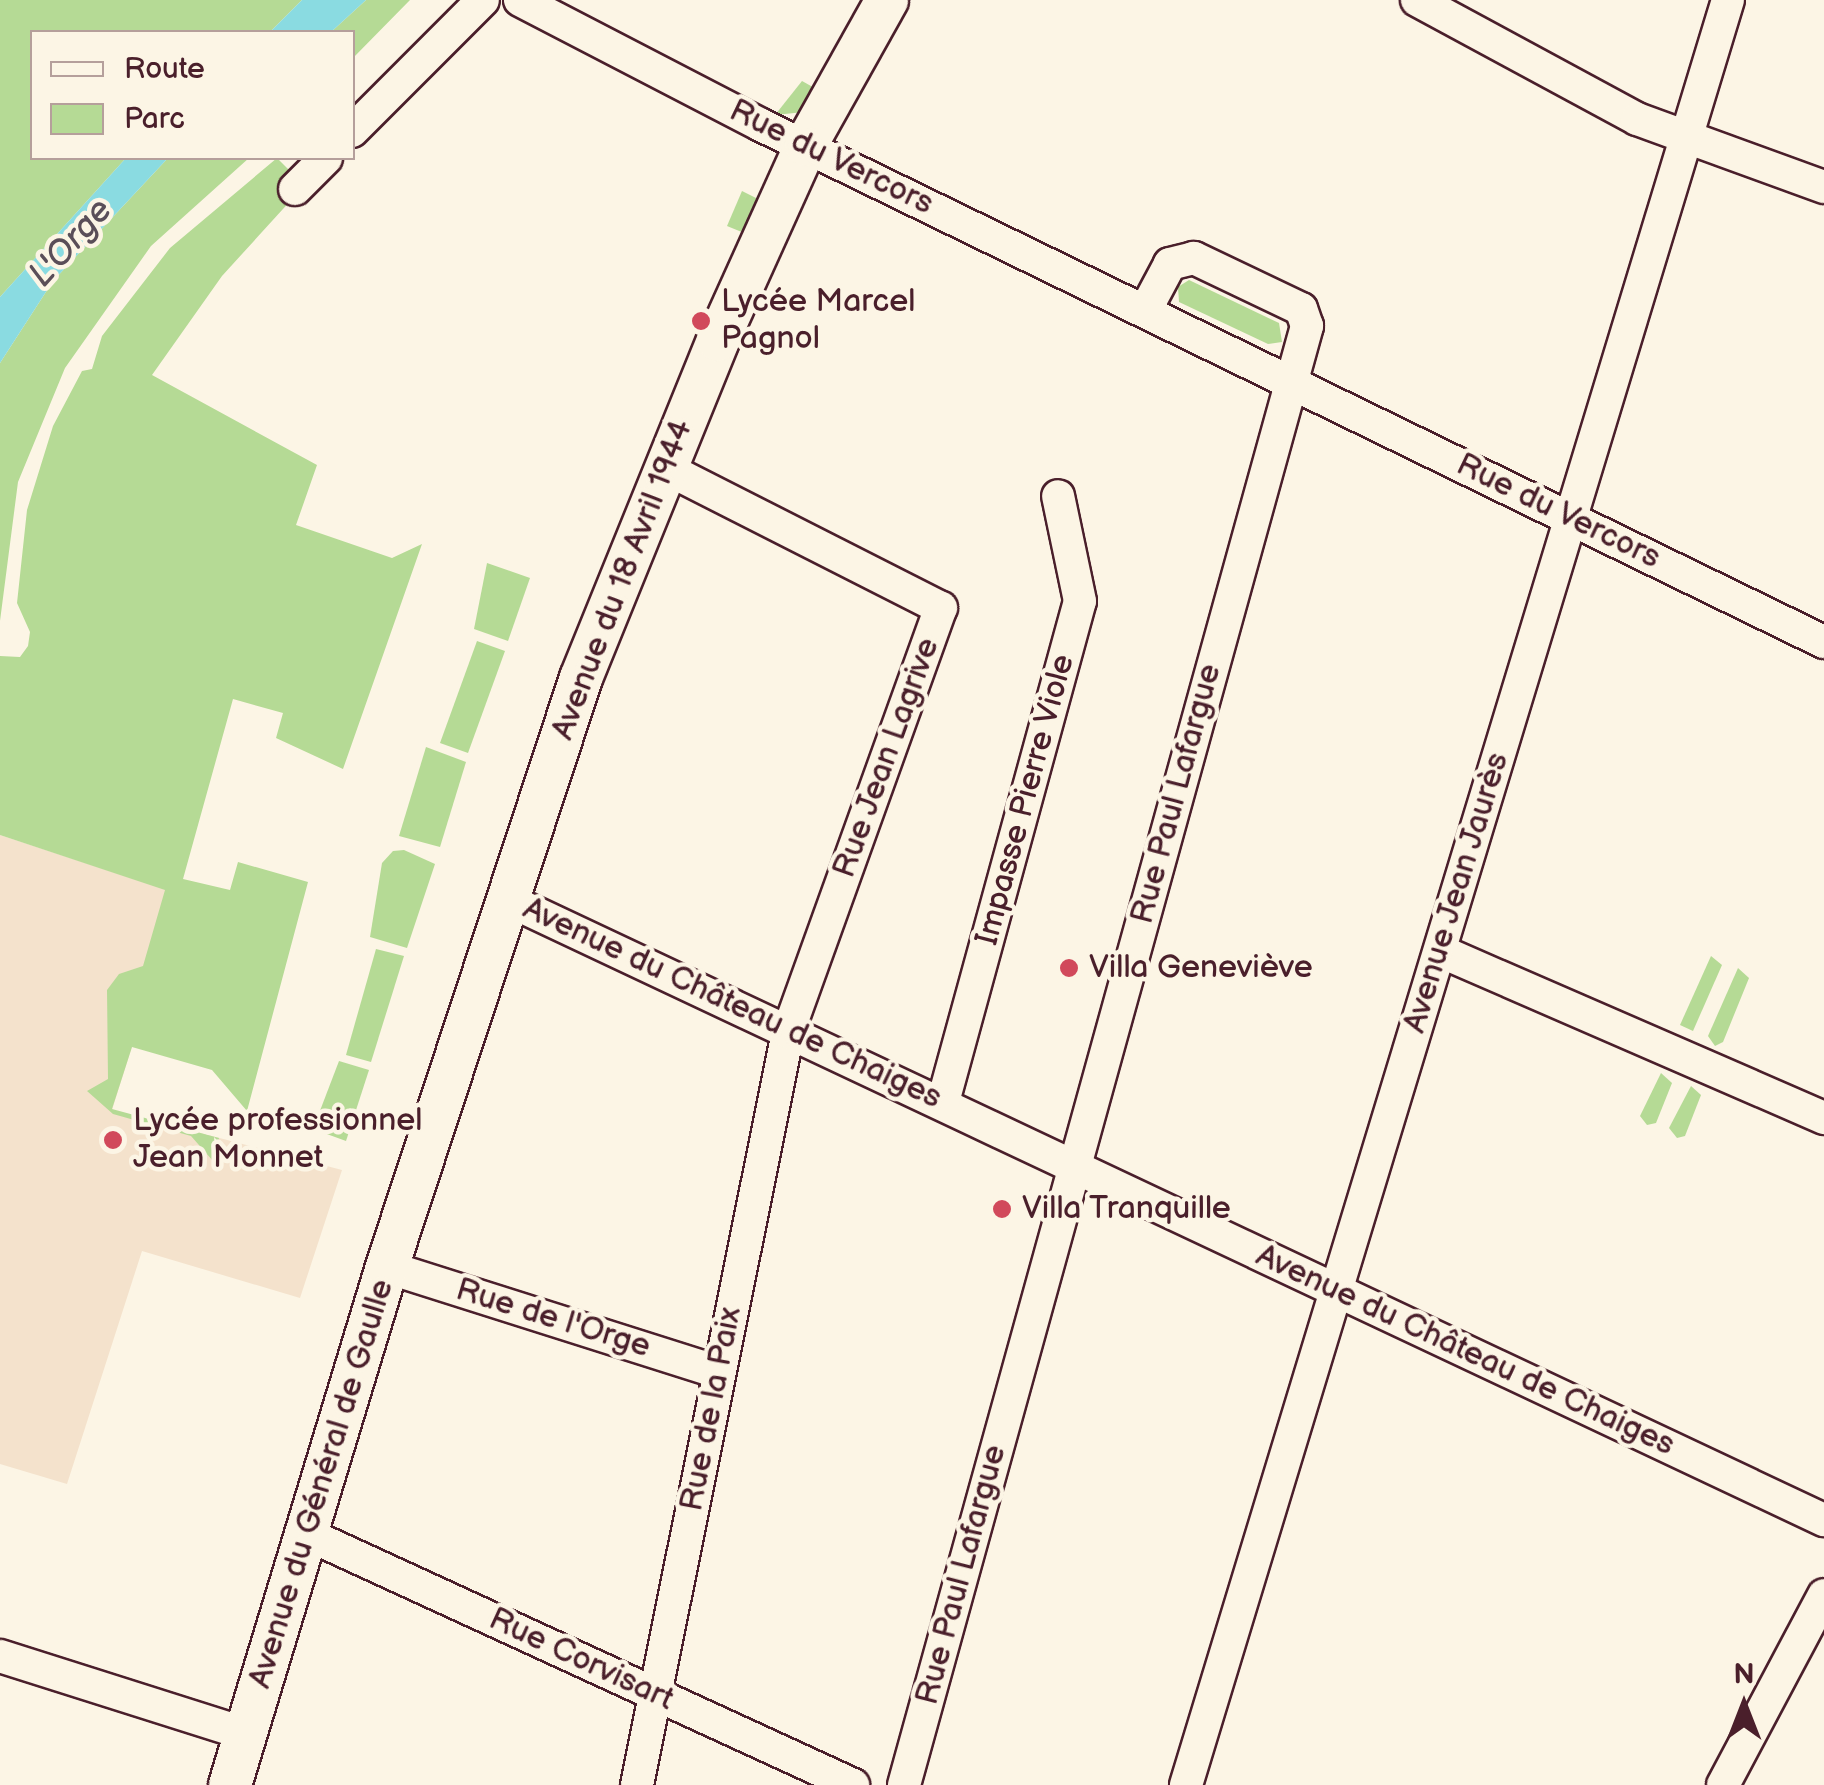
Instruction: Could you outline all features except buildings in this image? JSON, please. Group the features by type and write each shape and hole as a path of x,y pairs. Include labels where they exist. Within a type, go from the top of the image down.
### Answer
{"street":[{"path":"355,128 484,0"},
{"name":"Rue du Vercors","path":"520,0 806,145 1824,642"},
{"name":"Avenue du 18 Avril 1944","path":"415,1184 581,678 664,467 806,145 888,0"},
{"path":"1417,0 1637,118 1824,187"},
{"name":"Avenue Jean Jaurès","path":"1186,1785 1728,0"},
{"path":"295,189 324,160"},
{"path":"1145,311 1163,273 1186,258 1300,309 1306,326 1292,382"},
{"name":"Rue Paul Lafargue","path":"904,1785 1292,382"},
{"name":"Rue Jean Lagrive","path":"664,467 941,608 788,1032"},
{"name":"Impasse Pierre Viole","path":"943,1102 1080,602 1058,496"},
{"name":"Avenue du Château de Chaiges","path":"508,900 1824,1520"},
{"path":"1440,951 1824,1118"},
{"name":"Rue de la Paix","path":"636,1785 788,1032"},
{"name":"Avenue du Général de Gaulle","path":"230,1785 415,1184"},
{"name":"Rue de l'Orge","path":"387,1268 719,1372"},
{"name":"Rue Corvisart","path":"309,1534 852,1785"},
{"path":"1723,1785 1824,1594"},
{"path":"0,1656 246,1734"}],"shaded area":[{"name":"Lycée professionnel Jean Monnet","path":"0,835 180,894 112,1110 342,1170 300,1298 142,1251 67,1484 0,1464"}],"green space":[{"path":"0,0 302,0 272,30 30,30 30,160 124,160 0,297"},
{"path":"366,0 410,0 355,56 355,30 333,30"},
{"path":"802,81 820,91 804,112 775,115"},
{"path":"166,160 247,160 151,246 65,368 18,482 0,621 0,363 53,281"},
{"path":"275,160 294,175 293,198 222,276 152,375 317,465 296,525 392,558 422,544 343,769 276,738 283,713 233,699 183,879 230,890 238,862 308,882 247,1111 212,1070 132,1047 112,1109 219,1138 213,1161 191,1136 113,1114 87,1091 108,1079 107,990 119,974 143,966 165,890 0,835 0,656 20,657 28,646 30,632 17,603 27,510 53,426 82,371 92,369 102,336 170,248"},
{"path":"742,191 764,202 749,235 727,226"},
{"path":"1189,280 1279,323 1282,342 1268,344 1179,302 1178,287"},
{"path":"487,563 530,578 508,641 474,629"},
{"path":"477,641 505,651 468,753 440,743"},
{"path":"426,747 466,762 440,847 399,836"},
{"path":"404,850 435,864 407,948 370,937 382,863 393,851"},
{"path":"376,949 404,956 371,1062 346,1055"},
{"path":"1711,956 1722,965 1693,1031 1680,1025"},
{"path":"1738,968 1749,978 1723,1042 1715,1046 1708,1036"},
{"path":"339,1061 369,1070 346,1141 313,1129"},
{"path":"1661,1073 1672,1083 1656,1123 1647,1125 1640,1116"},
{"path":"1691,1086 1701,1095 1685,1136 1677,1138 1669,1128"}],"water":[{"path":"302,0 366,0 333,30 272,30"},
{"name":"L'Orge","path":"124,160 166,160 53,281 0,363 0,297"}],"place":[{"name":"Lycée Marcel Pagnol","path":"701,321"},
{"name":"Villa Geneviève","path":"1069,968"},
{"name":"Lycée professionnel Jean Monnet","path":"113,1140"},
{"name":"Villa Tranquille","path":"1002,1209"}]}
